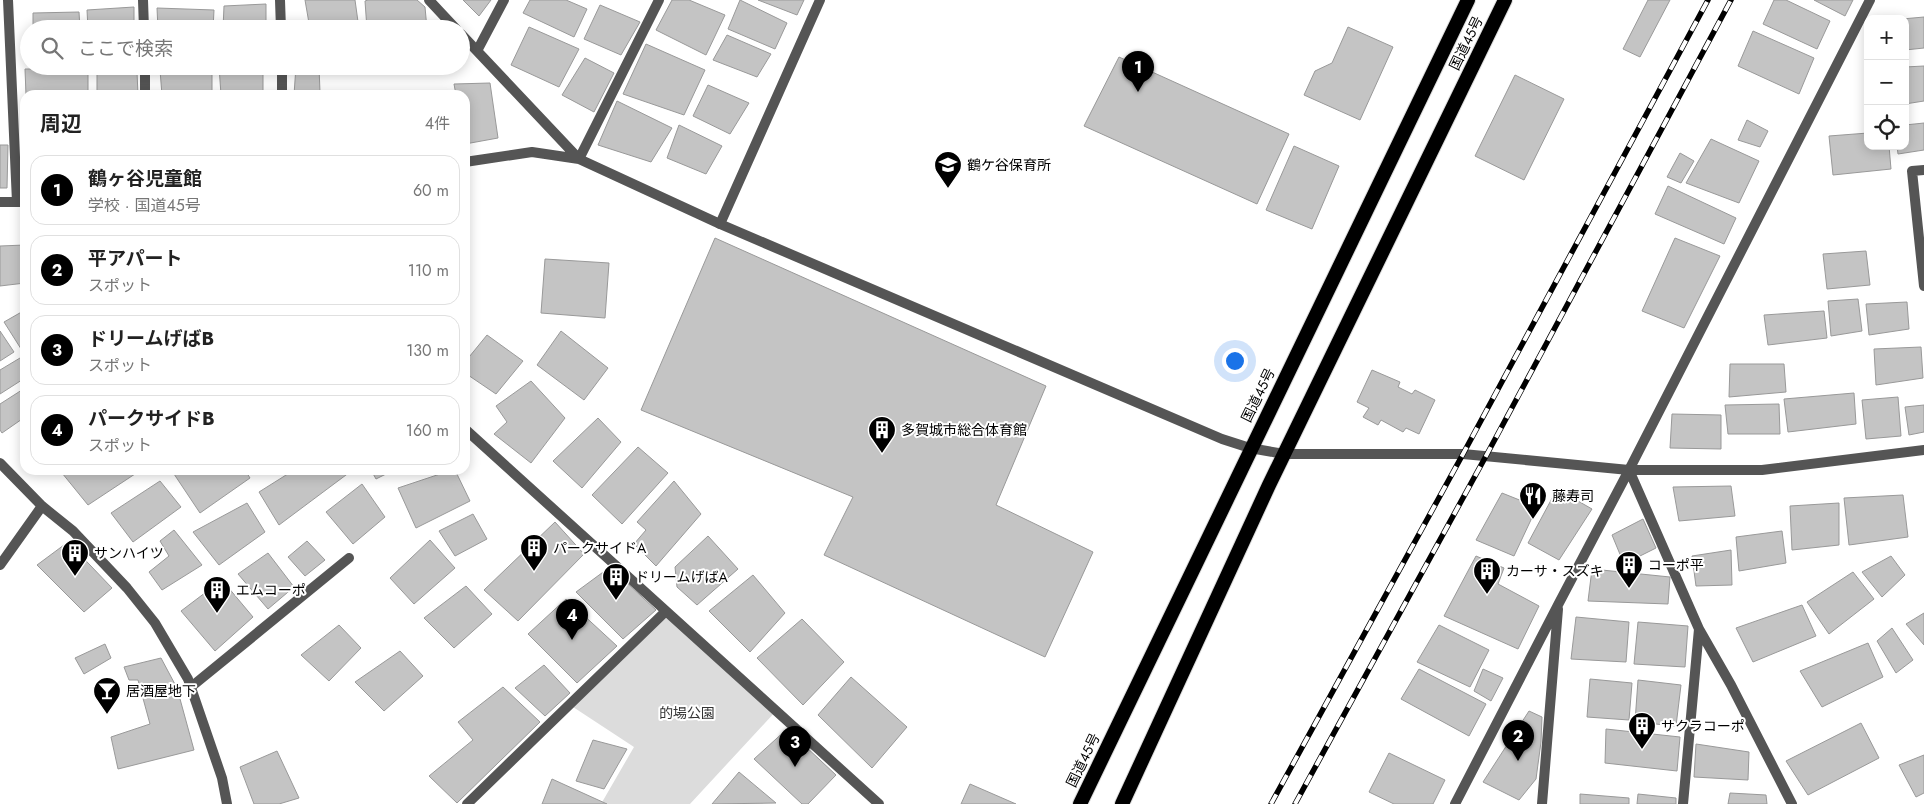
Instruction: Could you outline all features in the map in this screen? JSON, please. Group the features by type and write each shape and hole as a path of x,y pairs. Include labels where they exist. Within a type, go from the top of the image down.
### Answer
{"highway":[{"name":"国道45号","path":"1080,804 1250,448 1468,0"},
{"name":"国道45号","path":"1122,804 1284,454 1505,0"}],"street":[{"path":"8,0 20,186"},
{"path":"143,0 144,20"},
{"path":"280,0 281,20"},
{"path":"429,0 448,20"},
{"path":"477,51 504,0"},
{"path":"579,160 659,0"},
{"path":"720,224 820,0"},
{"path":"1455,804 1559,602 1630,470 1870,0"},
{"path":"470,44 579,160"},
{"path":"144,75 145,90"},
{"path":"282,75 282,90"},
{"path":"470,161 532,152 579,160 720,224 1222,439 1250,448 1284,454 1464,454 1630,470 1762,470 1924,450"},
{"path":"1924,170 1912,171 1924,286"},
{"path":"0,202 20,202"},
{"path":"470,434 879,804"},
{"path":"0,463 42,506 73,531 127,588 155,623 188,679 222,778 227,804"},
{"path":"1630,470 1699,629 1731,685 1792,804"},
{"path":"0,564 42,506"},
{"path":"190,687 349,558"},
{"path":"1542,804 1559,602"},
{"path":"467,804 666,611"},
{"path":"1683,804 1699,629"}],"green space":[{"name":"的場公園","path":"666,611 776,711 690,804 601,804 634,747 570,705"}],"building":[{"path":"305,0 355,0 358,20 308,20"},
{"path":"417,0 425,7 426,20 366,20 365,1"},
{"path":"463,0 491,0 479,16"},
{"path":"530,0 566,0 587,9 574,37 523,13"},
{"path":"672,0 689,0 725,15 706,55 656,30"},
{"path":"740,0 787,23 775,49 728,29"},
{"path":"758,0 804,0 797,15"},
{"path":"1648,0 1670,0 1640,57 1623,49"},
{"path":"1774,0 1786,0 1830,21 1817,49 1763,24"},
{"path":"1814,0 1853,0 1845,16"},
{"path":"266,4 266,20 223,20 224,6"},
{"path":"600,5 640,22 621,55 584,39"},
{"path":"134,7 134,20 88,20 87,10"},
{"path":"157,8 214,10 213,20 158,20"},
{"path":"79,12 79,20 33,20 33,13"},
{"path":"1924,17 1924,48 1909,50 1909,18"},
{"path":"529,27 579,49 559,87 511,65"},
{"path":"1348,27 1393,47 1360,120 1304,95 1315,71 1332,63"},
{"path":"1753,31 1814,58 1799,94 1738,66"},
{"path":"727,35 771,54 757,77 713,60"},
{"path":"646,44 705,70 684,115 623,94"},
{"path":"1119,57 1289,134 1257,204 1084,126"},
{"path":"585,58 614,73 594,112 562,95"},
{"path":"1924,66 1924,101 1909,103 1909,67"},
{"path":"25,75 88,75 88,90 26,90"},
{"path":"97,75 137,75 138,90 97,90"},
{"path":"160,75 212,75 212,90 162,90"},
{"path":"220,75 263,75 263,90 221,90"},
{"path":"295,75 319,75 320,90 294,90"},
{"path":"1515,75 1564,99 1524,180 1475,156"},
{"path":"490,83 498,138 470,143 470,90 455,90 454,84"},
{"path":"708,85 749,103 730,134 693,116"},
{"path":"617,101 672,128 651,162 598,145"},
{"path":"1747,120 1768,131 1760,147 1738,140"},
{"path":"1924,123 1924,150 1898,154 1898,150 1909,150 1909,125"},
{"path":"679,125 722,146 706,174 667,158"},
{"path":"1864,133 1864,150 1889,150 1891,169 1833,175 1829,136"},
{"path":"1711,139 1759,161 1739,203 1686,183"},
{"path":"0,145 8,145 7,188 0,188"},
{"path":"1294,146 1339,166 1312,229 1266,210"},
{"path":"1680,153 1694,161 1681,183 1667,177"},
{"path":"1668,186 1736,218 1724,244 1655,214"},
{"name":"多賀城市総合体育館","path":"715,238 1046,386 996,505 1093,552 1045,657 824,555 853,497 641,410"},
{"path":"1675,238 1720,256 1684,328 1642,311"},
{"path":"20,245 20,284 0,286 0,246"},
{"path":"1866,251 1870,285 1827,289 1823,254"},
{"path":"545,259 609,263 605,318 541,313"},
{"path":"1858,299 1862,331 1831,336 1828,301"},
{"path":"1907,302 1909,329 1869,335 1866,304"},
{"path":"1824,311 1827,338 1768,345 1764,315"},
{"path":"20,313 20,347 4,322"},
{"path":"0,331 14,352 0,361"},
{"path":"561,331 608,368 584,400 537,365"},
{"path":"487,335 523,361 496,394 470,376 470,356"},
{"path":"1921,347 1923,378 1876,385 1874,349"},
{"path":"20,358 20,381 0,394 0,370"},
{"path":"1730,364 1784,364 1786,392 1729,397"},
{"path":"1372,370 1400,382 1398,387 1412,394 1415,390 1435,400 1419,434 1406,428 1403,432 1381,420 1378,425 1363,417 1369,408 1357,402"},
{"path":"531,381 565,418 531,463 494,434 507,422 496,406"},
{"path":"20,391 20,420 2,433 0,430 0,404"},
{"path":"1854,393 1856,424 1788,432 1784,399"},
{"path":"1898,397 1901,436 1866,439 1862,400"},
{"path":"1779,404 1780,434 1728,434 1725,405"},
{"path":"1924,405 1924,432 1909,435 1905,407"},
{"path":"1672,414 1721,415 1721,449 1670,448"},
{"path":"598,418 621,442 582,488 553,461"},
{"path":"638,447 668,473 622,524 592,495"},
{"path":"64,475 133,475 88,505"},
{"path":"175,475 248,475 250,478 200,513"},
{"path":"286,475 346,475 279,525 259,492"},
{"path":"374,475 384,475 376,479"},
{"path":"437,475 457,475 470,501 416,528 398,488"},
{"path":"160,481 181,507 133,542 111,513"},
{"path":"674,481 701,514 656,566 634,544 646,530 637,522"},
{"path":"362,484 385,517 353,544 326,512"},
{"path":"1731,486 1735,516 1679,521 1673,487"},
{"path":"1557,489 1592,509 1559,560 1528,543"},
{"path":"1502,493 1537,507 1514,556 1476,540"},
{"path":"1903,495 1908,537 1849,545 1844,498"},
{"path":"247,503 265,532 219,565 193,532"},
{"path":"1839,503 1839,545 1792,550 1790,506"},
{"path":"473,514 487,539 455,556 439,531"},
{"name":"コーポ平","path":"1643,519 1656,548 1624,564 1612,535"},
{"name":"パークサイドA","path":"555,522 584,554 518,621 484,590"},
{"path":"174,530 202,565 162,590 149,572 169,556 160,541"},
{"path":"1782,531 1786,563 1739,571 1736,537"},
{"path":"708,536 738,569 697,605 677,587 675,567"},
{"path":"430,540 455,568 414,604 390,578"},
{"path":"307,541 325,560 305,576 288,557"},
{"name":"サンハイツ","path":"68,542 112,588 84,612 37,565"},
{"path":"1731,550 1732,585 1696,586 1692,556"},
{"path":"268,553 294,587 268,609 238,574"},
{"name":"カーサ・スズキ","path":"1476,556 1504,568 1498,584 1539,606 1518,649 1444,616"},
{"path":"1891,556 1905,575 1882,597 1862,572"},
{"name":"ドリームげばA","path":"610,567 656,610 623,639 576,592"},
{"name":"コーポ平","path":"1592,569 1670,577 1668,604 1588,601"},
{"path":"1853,572 1874,599 1829,634 1807,602"},
{"path":"753,575 785,613 750,652 709,611"},
{"name":"エムコーポ","path":"222,580 253,617 215,651 181,611"},
{"path":"466,586 492,614 454,648 424,618"},
{"path":"566,599 617,646 577,683 528,634"},
{"path":"1802,605 1816,636 1753,662 1736,628"},
{"path":"1924,613 1924,645 1906,624"},
{"path":"1576,617 1629,622 1626,662 1571,659"},
{"path":"802,619 844,662 803,705 757,658"},
{"path":"1638,622 1688,626 1685,667 1634,664"},
{"path":"339,625 361,648 329,681 301,655"},
{"path":"1439,625 1489,650 1470,687 1417,662"},
{"path":"1892,628 1913,660 1896,673 1877,641"},
{"path":"1868,643 1883,677 1822,707 1800,671"},
{"path":"105,644 111,658 84,674 75,658"},
{"path":"400,651 423,676 384,711 355,682"},
{"path":"161,658 177,688 194,750 118,769 111,737 150,724 138,680 129,680 124,667"},
{"path":"544,665 570,693 545,716 515,688"},
{"path":"1419,669 1486,704 1469,736 1401,699"},
{"path":"1483,669 1503,678 1491,701 1474,691"},
{"path":"851,677 907,727 872,768 818,715"},
{"path":"1590,679 1632,683 1629,720 1587,717"},
{"path":"1638,680 1681,685 1676,726 1635,722"},
{"path":"503,687 540,722 457,803 429,776 473,740 458,722"},
{"path":"1529,711 1542,717 1541,742 1536,779 1519,800 1483,782"},
{"path":"1861,723 1879,758 1808,795 1786,761"},
{"path":"787,729 836,775 808,804 802,804 754,759"},
{"name":"サクラコーポ","path":"1606,729 1680,737 1677,771 1605,763"},
{"path":"593,740 627,749 604,789 576,781"},
{"path":"1696,744 1749,752 1748,780 1694,777"},
{"path":"277,751 299,798 279,804 254,804 240,767"},
{"path":"1389,753 1445,780 1433,804 1394,804 1369,792"},
{"path":"1924,755 1924,793 1916,797 1899,765"},
{"path":"739,772 776,803 712,804"},
{"path":"552,779 607,804 542,804"},
{"path":"970,784 1016,804 961,804"},
{"path":"1730,793 1766,795 1767,804 1728,804"},
{"path":"1580,794 1629,798 1629,804 1580,804"},
{"path":"1638,794 1676,798 1676,804 1637,804"}],"railway":[{"path":"1271,804 1463,454 1708,0"},
{"path":"1295,804 1486,456 1731,0"}],"place":[{"name":"鶴ヶ谷児童館","path":"1138,92"},
{"name":"鶴ケ谷保育所","path":"948,189"},
{"name":"多賀城市総合体育館","path":"882,454"},
{"name":"藤寿司","path":"1533,520"},
{"name":"パークサイドA","path":"534,572"},
{"name":"サンハイツ","path":"75,577"},
{"name":"コーポ平","path":"1629,589"},
{"name":"カーサ・スズキ","path":"1487,595"},
{"name":"ドリームげばA","path":"616,601"},
{"name":"エムコーポ","path":"217,614"},
{"name":"パークサイドB","path":"572,640"},
{"name":"居酒屋地下","path":"107,715"},
{"name":"サクラコーポ","path":"1642,750"},
{"name":"平アパート","path":"1518,761"},
{"name":"ドリームげばB","path":"795,767"}]}
